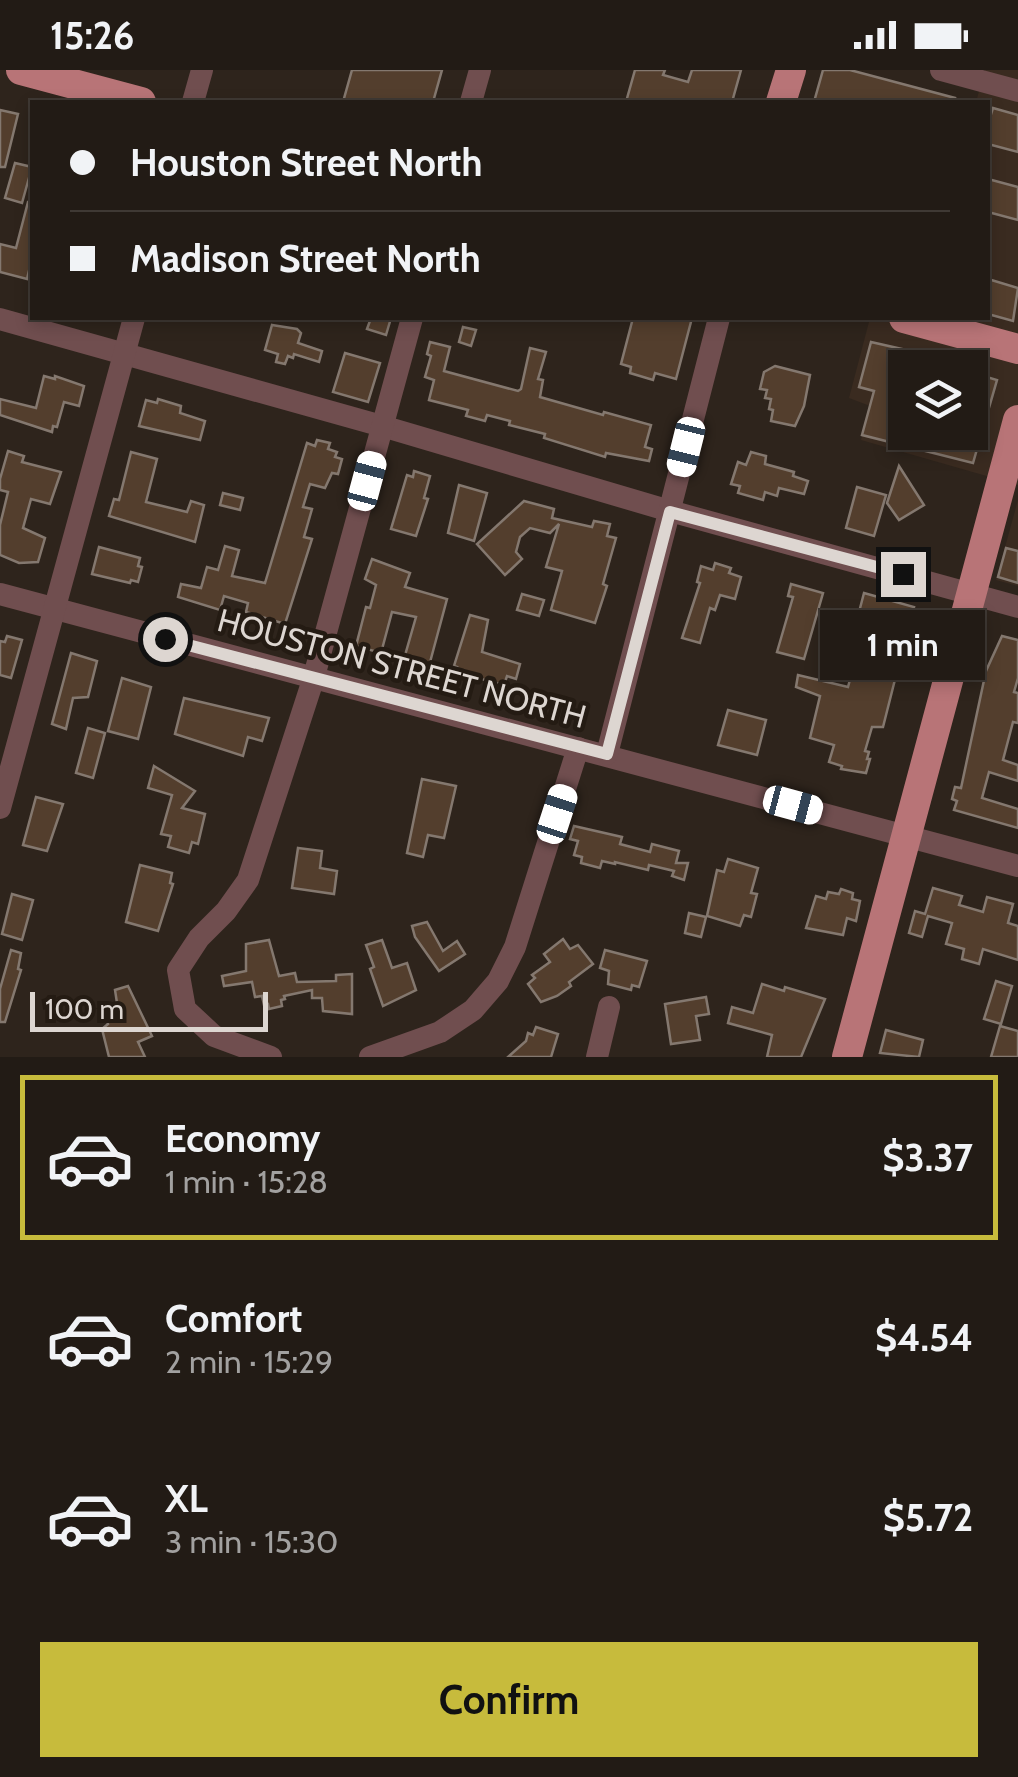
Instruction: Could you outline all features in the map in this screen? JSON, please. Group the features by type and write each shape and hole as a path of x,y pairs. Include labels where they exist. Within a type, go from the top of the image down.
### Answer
{"main road":[{"path":"22,70 133,100"},
{"path":"781,100 791,70"},
{"path":"911,320 1018,349"},
{"path":"847,1057 1018,420"}],"street":[{"path":"194,100 202,70"},
{"path":"472,100 480,70"},
{"path":"941,70 1018,91"},
{"path":"0,319 670,512 1018,607"},
{"path":"0,808 133,320"},
{"path":"271,1057 214,1036 184,1009 178,970 199,938 226,911 248,880 313,680 411,320"},
{"path":"607,754 719,320"},
{"name":"HOUSTON STREET NORTH","path":"0,594 1018,866"},
{"path":"370,1057 440,1032 472,1010 498,981 515,946 578,748"},
{"path":"598,1057 609,1007"}],"shaded area":[{"path":"985,70 1018,70 1018,485 896,450 988,450 988,350 888,350 888,448 861,440 870,406 849,398 869,320 990,320 990,100 977,100"},
{"path":"1018,500 1018,586 996,580"}],"building":[{"path":"352,70 442,70 434,100 344,100"},
{"path":"635,70 665,70 663,75 688,82 692,70 741,70 733,100 627,100"},
{"path":"823,70 850,70 955,98 954,100 815,100"},
{"path":"993,108 1018,115 1018,152 990,145"},
{"path":"0,110 18,114 5,167 0,167"},
{"path":"15,163 30,167 22,203 5,198"},
{"path":"990,180 1018,187 1018,220 990,213"},
{"path":"30,202 27,279 0,272 0,244 16,248"},
{"path":"990,280 1018,288 1013,321 990,315"},
{"path":"370,320 390,320 386,335 367,329"},
{"path":"632,320 691,320 676,379 655,373 653,380 630,373 631,367 621,364"},
{"path":"272,325 297,329 301,333 298,343 322,351 319,362 294,354 293,358 288,356 285,364 276,362 278,354 265,350"},
{"path":"463,327 476,330 471,346 459,342"},
{"path":"430,342 450,347 444,371 518,391 530,348 546,352 538,379 543,380 540,397 651,425 645,447 652,449 649,461 606,453 605,457 509,425 510,421 487,415 485,421 466,416 468,410 429,400 434,380 425,377"},
{"path":"871,342 906,350 888,350 888,442 862,435 874,391 859,387"},
{"path":"345,353 380,363 368,402 333,392"},
{"path":"775,366 810,375 795,426 771,421 771,399 765,398 767,390 760,389 764,372"},
{"path":"44,376 84,386 79,406 64,402 52,432 0,415 0,399 36,408"},
{"path":"988,377 997,380 988,411"},
{"path":"158,399 181,406 180,413 205,421 200,440 139,426 146,400 157,403"},
{"path":"317,440 330,443 328,449 342,459 338,474 332,473 325,488 310,484 303,507 312,509 304,537 312,539 285,624 246,612 248,603 224,596 220,610 178,597 181,584 201,588 207,567 218,570 225,546 239,550 232,576 265,583 307,443 315,446"},
{"path":"921,450 977,450 973,463"},
{"path":"8,451 24,456 22,462 61,472 50,504 31,499 23,528 45,538 38,562 19,563 0,555 0,525 8,492 0,490 0,479"},
{"path":"131,452 157,459 146,502 187,512 191,501 204,505 195,542 109,516 114,499 119,500"},
{"path":"751,452 766,456 765,464 794,472 793,476 808,481 804,494 779,488 777,496 765,492 763,500 738,493 740,486 731,484 738,462 746,465"},
{"path":"899,466 924,505 899,520 887,503"},
{"path":"414,471 430,476 424,498 428,499 416,536 391,529 407,475 413,477"},
{"path":"459,485 487,493 474,541 448,533"},
{"path":"857,487 886,495 874,536 846,528"},
{"path":"223,493 243,498 240,510 220,505"},
{"path":"524,501 554,509 552,518 592,527 594,521 610,524 607,536 616,538 595,623 551,610 562,571 546,567 559,524 550,533 530,528 520,537 516,552 522,559 505,575 477,544"},
{"path":"99,547 140,558 138,582 92,574"},
{"path":"1006,548 1018,551 1018,583 998,577"},
{"path":"372,559 410,573 405,587 447,599 429,666 404,659 416,617 392,612 381,653 356,646 376,585 365,579"},
{"path":"715,563 731,568 729,573 741,577 735,599 720,595 715,610 710,608 700,643 682,638 700,583 697,582 701,566 713,570"},
{"path":"791,584 823,593 804,659 777,652 793,597 788,596"},
{"path":"864,593 914,607 912,613 916,614 909,641 905,640 883,727 872,727 865,751 870,759 866,773 841,769 842,766 829,762 834,745 810,738 820,696 796,687 798,675 848,687 856,657 836,651 841,636 852,639"},
{"path":"522,594 544,600 539,616 517,610"},
{"path":"470,615 488,620 482,652 520,664 516,679 507,676 504,685 455,672"},
{"path":"7,636 22,640 11,678 0,675 0,641 5,642"},
{"path":"1002,636 1018,640 1014,692 1018,693 1018,723 1013,722 1003,760 1018,765 1018,781 989,772 982,798 1018,809 1018,828 954,810 957,801 952,799 955,787 961,788 986,671"},
{"path":"71,653 97,661 88,697 73,698 66,729 52,724"},
{"path":"122,678 151,687 138,739 108,731"},
{"path":"184,698 269,718 262,741 248,737 243,756 175,734"},
{"path":"728,710 766,720 757,755 718,745"},
{"path":"88,728 105,733 93,778 76,773"},
{"path":"154,766 195,791 182,808 205,814 198,844 192,842 189,853 168,847 171,836 161,834 172,795 148,788"},
{"path":"422,779 456,786 444,838 428,835 423,857 407,853"},
{"path":"36,797 63,804 47,851 23,845"},
{"path":"574,826 622,837 620,844 650,852 652,844 679,851 676,863 688,863 684,880 672,876 674,871 649,865 648,870 615,862 602,861 600,868 581,863 582,857 574,855 578,841 570,839"},
{"path":"298,848 322,851 320,868 337,871 334,894 292,888"},
{"path":"728,859 758,868 751,893 757,894 751,917 744,915 740,926 707,916 717,870 724,872"},
{"path":"140,865 172,873 173,884 158,931 126,922"},
{"path":"933,888 962,896 959,905 983,912 987,897 1013,904 1008,923 1018,926 1018,960 983,949 979,964 962,959 964,949 946,944 952,923 928,916 922,937 909,933 915,911 925,914"},
{"path":"841,889 853,893 852,899 860,901 856,921 847,918 843,935 806,928 816,896 826,899 828,892 839,894"},
{"path":"12,894 33,900 22,940 2,934"},
{"path":"689,913 706,917 701,937 685,933"},
{"path":"427,922 443,951 457,941 465,954 439,971 415,937 412,926"},
{"path":"563,939 570,949 578,945 593,964 569,982 571,986 541,1002 528,984 535,978 532,975 550,962 544,954"},
{"path":"269,940 279,976 295,973 297,982 336,981 336,975 352,974 352,1014 323,1011 322,998 312,998 312,990 284,996 282,1006 269,1009 262,996 255,997 252,982 224,986 222,976 246,971 246,944"},
{"path":"382,940 392,968 407,963 416,990 383,1006 366,945"},
{"path":"11,950 21,953 21,970 5,1022 0,1022 0,989"},
{"path":"605,950 647,961 639,987 632,985 631,990 608,984 609,971 600,968"},
{"path":"996,981 1012,986 1001,1024 984,1019"},
{"path":"762,984 825,999 801,1057 767,1057 772,1035 728,1023 732,1007 753,1013"},
{"path":"128,986 152,1036 138,1042 145,1057 109,1057 102,1029 108,1024 103,1008 117,1003 115,990"},
{"path":"706,997 709,1014 696,1016 700,1040 671,1044 665,1004"},
{"path":"1000,1026 1018,1031 1018,1057 991,1057"},
{"path":"536,1027 558,1034 551,1057 508,1057 526,1041 528,1033 533,1035"},
{"path":"886,1030 923,1040 919,1057 880,1053"}],"route":[{"path":"165,639 607,754 670,512 903,574"}]}
